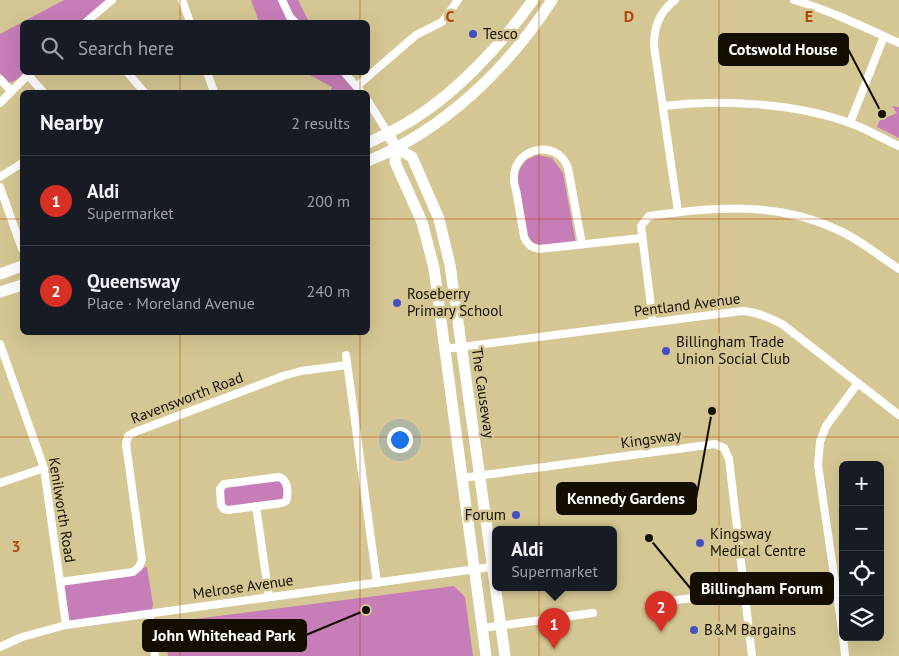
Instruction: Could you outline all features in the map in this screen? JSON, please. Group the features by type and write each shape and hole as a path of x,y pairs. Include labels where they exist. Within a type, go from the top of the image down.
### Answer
{"street":[{"path":"88,20 112,0"},
{"path":"182,0 189,20"},
{"path":"282,0 293,20"},
{"path":"347,75 359,89 416,35 442,22 458,0"},
{"path":"370,143 406,124 451,90 486,57 509,31 532,0"},
{"path":"370,160 416,136 470,97 523,41 539,21 552,0"},
{"path":"675,0 657,22 654,46 678,212"},
{"path":"794,0 819,7 852,20 899,43"},
{"path":"850,123 884,36"},
{"path":"0,103 28,75"},
{"path":"30,75 41,90"},
{"path":"130,75 142,90"},
{"path":"208,75 213,90"},
{"path":"0,79 11,91"},
{"path":"370,104 388,133"},
{"path":"664,106 756,104 816,114 850,123 899,146"},
{"name":"The Causeway","path":"388,133 396,148 396,162 413,198 428,241 435,277 486,656"},
{"name":"The Causeway","path":"396,148 412,157 439,219 450,265 492,566"},
{"path":"582,244 565,160 556,152 550,150 528,153 516,164 514,176 526,242 533,248 539,249 642,238"},
{"path":"0,178 20,164"},
{"path":"0,188 20,243"},
{"path":"653,322 641,226 649,216 678,212 745,208 790,213 839,230 899,269"},
{"path":"0,274 20,267"},
{"path":"0,292 20,285"},
{"name":"Pentland Avenue","path":"445,349 742,311 755,312 769,316 782,324 899,415"},
{"name":"Kenilworth Road","path":"0,344 44,468 66,625"},
{"path":"346,355 377,582"},
{"name":"Ravensworth Road","path":"60,582 133,572 139,567 142,560 126,444 128,436 283,376 301,371 347,365"},
{"path":"839,609 818,464 820,442 826,426 858,383"},
{"name":"Kingsway","path":"462,478 715,444 724,448 730,459 752,656"},
{"path":"0,483 44,468"},
{"path":"283,478 286,482 288,496 286,501 256,506 224,509 221,505 221,485 283,478"},
{"path":"256,506 269,598"},
{"name":"Melrose Avenue","path":"0,646 22,637 66,625 492,566"},
{"path":"668,601 725,594 734,588 744,586"},
{"name":"The Causeway","path":"496,591 505,656"},
{"path":"482,628 593,613"},
{"path":"149,614 155,656"},
{"path":"844,641 846,656"}],"shaded area":[{"path":"64,0 106,0 83,20 27,20"},
{"path":"251,0 298,0 308,20 258,20"},
{"path":"20,23 20,75 22,75 9,83 0,73 0,34"},
{"path":"310,75 345,75 357,90 331,90 332,87"},
{"path":"892,106 899,107 899,138 877,127 880,120 897,113"},
{"path":"538,155 552,158 563,173 576,244 545,248 532,243 526,234 516,174 526,160"},
{"path":"283,478 284,502 224,509 221,485"},
{"path":"147,567 153,604 152,610 69,623 63,584"},
{"path":"454,586 465,597 473,656 168,656 163,623"}],"place":[{"name":"Tesco","path":"473,34"},
{"name":"Cotswold House","path":"882,114"},
{"name":"Roseberry Primary School","path":"397,303"},
{"name":"Billingham Trade Union Social Club","path":"666,351"},
{"name":"Kennedy Gardens","path":"712,411"},
{"name":"Forum","path":"516,515"},
{"name":"Billingham Forum","path":"649,538"},
{"name":"Kingsway Medical Centre","path":"700,543"},
{"name":"John Whitehead Park","path":"366,610"},
{"name":"B&M Bargains","path":"694,630"},
{"name":"Queensway","path":"661,632"},
{"name":"Aldi","path":"554,649"}]}
